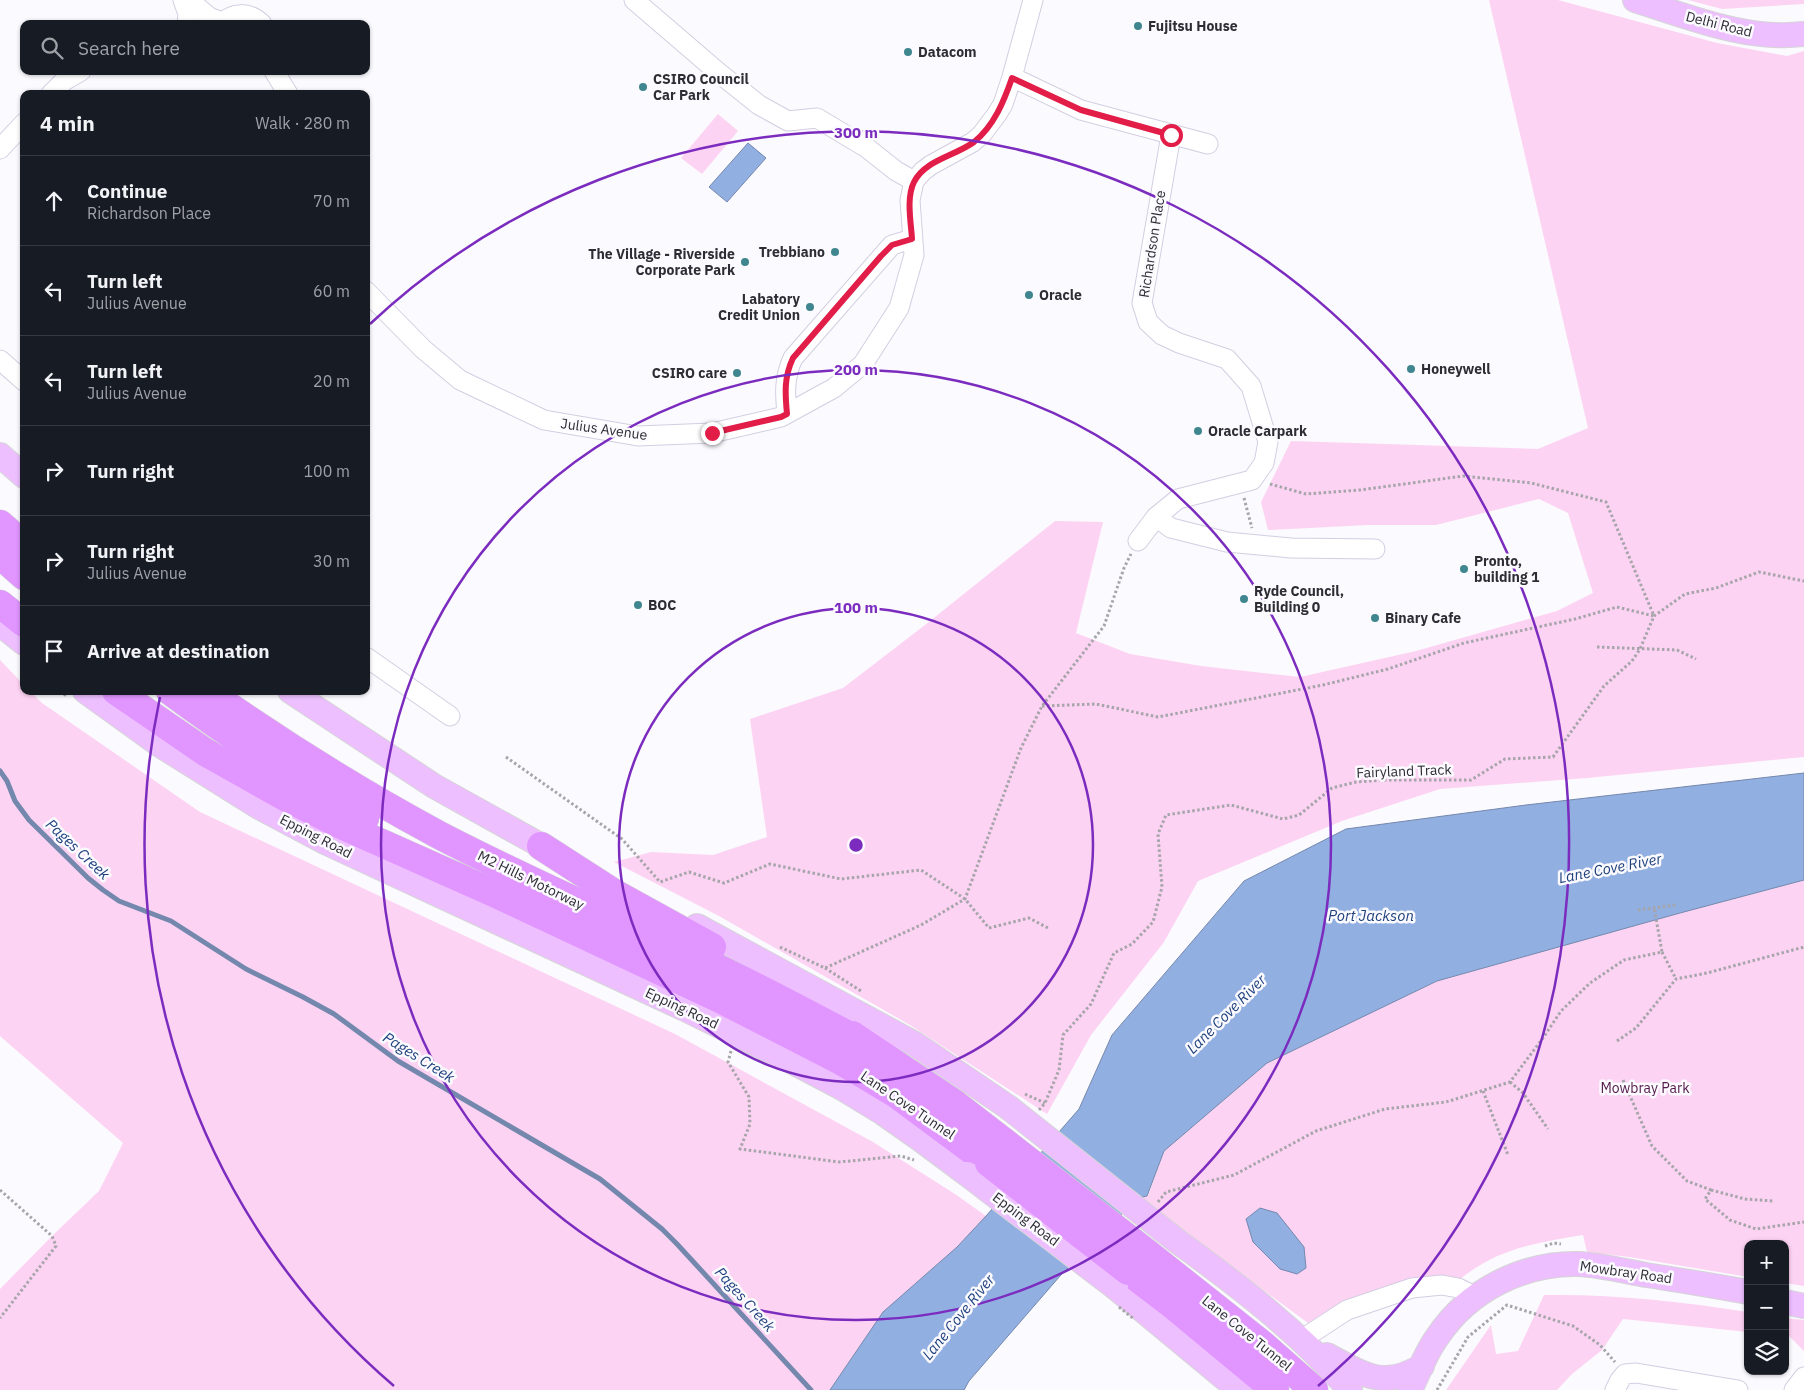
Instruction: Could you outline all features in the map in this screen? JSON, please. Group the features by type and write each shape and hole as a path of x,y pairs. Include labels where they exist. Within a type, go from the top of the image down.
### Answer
{"highway":[{"path":"0,524 20,542"},
{"path":"0,555 20,572"},
{"path":"0,604 20,620"},
{"path":"122,695 205,752 285,798 496,894"},
{"name":"M2 Hills Motorway","path":"175,695 204,716 328,797 496,894"},
{"name":"M2 Hills Motorway","path":"213,695 317,764 438,834 505,869 724,971 867,1045"},
{"path":"541,846 614,892 736,960 867,1045"},
{"name":"Lane Cove Tunnel","path":"496,894 720,999 841,1060 896,1094 986,1159 1175,1306 1275,1390"},
{"name":"Lane Cove Tunnel","path":"867,1045 955,1104 986,1159"},
{"name":"Lane Cove Tunnel","path":"1130,1271 1263,1345 1314,1390"}],"main road":[{"name":"Delhi Road","path":"1635,0 1729,29 1770,35 1804,34"},
{"path":"0,455 20,472"},
{"path":"0,624 20,641"},
{"name":"Epping Road","path":"91,695 160,744 259,807 342,850 676,1005 787,1059 842,1088 920,1138 986,1159 1130,1271 1239,1390"},
{"path":"296,695 434,786 541,846 701,928 915,1044 963,1075 1008,1107 1177,1241 1244,1290 1302,1341 1350,1390"},
{"name":"Mowbray Road","path":"1410,1390 1438,1335 1450,1321 1476,1296 1493,1285 1527,1271 1564,1264 1581,1264 1744,1291"},
{"path":"1302,1341 1358,1372 1380,1380 1397,1379 1422,1366"}],"street":[{"path":"183,0 188,14 187,20"},
{"path":"189,0 215,20"},
{"path":"634,0 713,78 788,121 817,118 867,148 896,171 914,182 922,171 973,142 982,134 1003,104 1033,0"},
{"path":"226,20 235,14 255,13"},
{"path":"55,90 64,81 74,75"},
{"path":"276,75 286,90"},
{"path":"1012,78 1081,110 1208,144"},
{"name":"Richardson Place","path":"1171,135 1142,303 1148,322 1162,335 1179,343 1227,359 1252,386 1268,442 1264,463 1248,487"},
{"name":"Julius Avenue","path":"370,296 423,349 460,380 544,420 638,436 712,433 781,417 834,388 863,364 899,308 914,255 910,200 914,182"},
{"path":"787,414 785,389 787,371 793,358 881,256 892,245 912,239"},
{"path":"0,360 20,378"},
{"path":"1138,541 1156,517 1178,499 1248,487"},
{"path":"1156,517 1171,528 1227,542 1292,548 1375,549"},
{"path":"370,660 450,716"},
{"path":"1302,1341 1347,1310 1412,1288 1442,1286 1458,1288 1476,1296"},
{"path":"1615,1390 1625,1374 1636,1373 1738,1390"},
{"path":"1794,1390 1804,1377"}],"path":[{"path":"1254,544 1248,487 1306,494 1360,490 1462,476 1531,483 1606,502 1654,616"},
{"path":"775,944 825,968 921,925 964,899 1022,748 1042,706 1104,626 1124,568 1138,541"},
{"path":"1042,706 1096,704 1158,717 1323,685 1388,669 1464,643 1566,621 1617,607 1654,616 1685,594 1716,588 1759,572 1804,581"},
{"name":"Fairyland Track","path":"1035,1100 1045,1103 1059,1070 1063,1035 1091,1004 1114,953 1132,944 1153,922 1162,887 1158,834 1166,815 1175,812 1231,805 1283,819 1298,815 1332,788 1356,782 1471,780 1505,759 1553,757 1604,686 1632,661 1640,649 1654,616"},
{"path":"1597,646 1677,650 1696,659"},
{"path":"506,757 622,838 660,882 689,872 724,883 770,864 841,879 921,870 964,899 989,928 1029,918 1050,929"},
{"path":"1638,910 1676,905"},
{"path":"1654,907 1662,952 1676,979"},
{"path":"1617,1041 1636,1028 1676,979 1707,973 1804,947"},
{"path":"1152,1208 1166,1192 1234,1175 1316,1131 1385,1109 1446,1102 1510,1082 1562,1011 1590,983 1624,960 1662,952"},
{"path":"732,1047 728,1062 749,1097 750,1124 740,1149 839,1162 901,1156 920,1162"},
{"path":"1624,1080 1652,1146 1688,1181 1711,1190 1745,1199 1773,1201"},
{"path":"1510,1082 1523,1093 1548,1129"},
{"path":"1483,1091 1508,1155"},
{"path":"0,1190 52,1236 56,1246 0,1318"},
{"path":"1711,1190 1705,1199 1730,1220 1756,1229 1804,1222"},
{"path":"1437,1390 1468,1337 1506,1305 1573,1326 1600,1345 1609,1356"}],"green space":[{"path":"1489,0 1558,0 1717,43 1787,56 1804,51 1804,757 1587,778 1440,789 1342,821 1198,881 1164,942 1091,1035 1047,1114 910,1025 719,916 614,862 651,852 713,855 767,837 750,719 843,688 1055,521 1103,522 1076,633 1130,654 1201,666 1300,677 1416,651 1557,611 1593,593 1568,513 1539,499 1436,525 1368,525 1268,530 1261,502 1291,441 1538,449 1588,428"},
{"path":"1688,0 1804,0 1804,4 1722,9"},
{"path":"718,114 738,131 702,174 681,158"},
{"path":"0,660 20,681 20,695 34,695 42,703 200,812 675,1034 873,1142 986,1216 957,1247 883,1312 830,1390 0,1390 0,1289 99,1191 123,1143 0,1036"},
{"name":"Mowbray Park","path":"1804,880 1804,1286 1789,1284 1789,1240 1744,1240 1744,1276 1587,1252 1583,1235 1515,1249 1485,1262 1456,1283 1409,1283 1333,1308 1308,1323 1138,1198 1148,1196 1164,1151 1267,1063 1437,981"},
{"path":"1544,1295 1646,1299 1744,1311 1744,1332 1623,1319 1602,1350 1572,1374 1557,1390 1446,1390 1491,1325 1496,1354 1518,1351"},
{"path":"1789,1318 1804,1320 1804,1351 1789,1336"}],"water":[{"path":"748,143 766,158 727,202 709,187"},
{"name":"Port Jackson","path":"1804,773 1804,880 1437,981 1267,1063 1164,1151 1147,1196 1138,1198 1060,1276 969,1381 964,1390 830,1390 883,1312 957,1247 1079,1109 1112,1035 1244,881 1346,829 1526,805"},
{"path":"1260,1208 1277,1213 1304,1247 1306,1268 1297,1274 1280,1269 1253,1242 1246,1219"}],"waterway":[{"name":"Pages Creek","path":"0,771 7,781 15,801 29,820 88,878 119,901 171,921 246,969 334,1014 398,1061 600,1179 662,1229 811,1390"}],"place":[{"name":"Fujitsu House","path":"1138,26"},
{"name":"Datacom","path":"908,52"},
{"name":"CSIRO Council Car Park","path":"643,87"},
{"name":"Trebbiano","path":"835,252"},
{"name":"The Village - Riverside Corporate Park","path":"745,262"},
{"name":"Oracle","path":"1029,295"},
{"name":"Labatory Credit Union","path":"810,307"},
{"name":"Honeywell","path":"1411,369"},
{"name":"CSIRO care","path":"737,373"},
{"name":"Oracle Carpark","path":"1198,431"},
{"name":"Pronto, building 1","path":"1464,569"},
{"name":"Ryde Council, Building 0","path":"1244,599"},
{"name":"BOC","path":"638,605"},
{"name":"Binary Cafe","path":"1375,618"}],"route":[{"path":"712,433 787,414 785,389 787,371 793,358 892,245 912,239 910,200 914,182 922,171 942,158 962,149 982,134 1003,104 1012,78 1081,110 1171,135"}],"water label":[{"name":"Lane Cove River","path":"1610,868"},
{"name":"Lane Cove River","path":"1226,1014"},
{"name":"Lane Cove River","path":"958,1317"}]}
